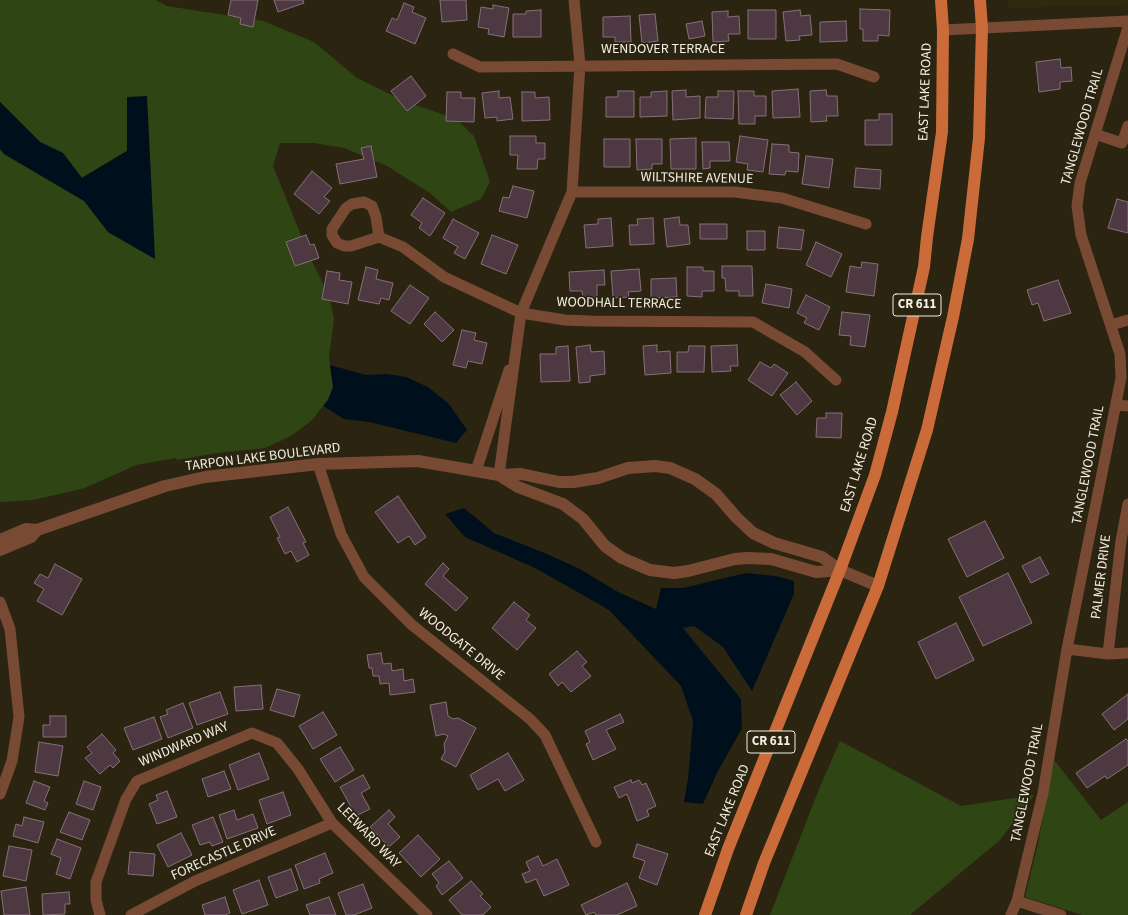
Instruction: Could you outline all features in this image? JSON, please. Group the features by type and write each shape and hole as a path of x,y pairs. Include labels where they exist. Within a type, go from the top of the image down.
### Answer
{"main road":[{"name":"EAST LAKE ROAD","path":"704,915 728,848 840,570 875,476 898,389 918,301 924,267 942,132 943,30 941,0"},
{"name":"CR 611","path":"746,915 764,862 878,586 927,430 962,274 979,138 982,28 980,0"}],"street":[{"path":"498,475 521,313 572,192 580,66 574,0"},
{"path":"943,30 1128,21"},
{"name":"TANGLEWOOD TRAIL","path":"1011,915 1017,901 1043,793 1067,649 1121,378 1120,354 1081,235 1077,206 1080,183 1126,42 1128,27"},
{"name":"WENDOVER TERRACE","path":"453,54 480,67 837,64 874,78"},
{"path":"1095,134 1122,143 1128,126"},
{"name":"WILTSHIRE AVENUE","path":"572,192 735,192 782,198 866,224"},
{"path":"364,202 372,206 376,217 379,237 359,244 344,246 337,243 332,235 332,228 346,208 352,204 364,202"},
{"name":"WOODHALL TERRACE","path":"379,237 403,247 444,277 521,313 565,320 753,322 806,352 836,380"},
{"path":"1111,325 1128,320"},
{"path":"476,471 492,419 516,351"},
{"path":"1116,405 1128,406"},
{"name":"TARPON LAKE BOULEVARD","path":"0,540 26,529 37,530 165,486 206,477 318,464 418,462 498,475 521,474 559,482 573,482 598,478 621,470 655,466 670,468 684,473 705,486 753,533 774,543 822,557 840,570"},
{"name":"WOODGATE DRIVE","path":"318,464 341,534 364,577 412,625 530,719 545,735 596,842"},
{"name":"TARPON LAKE BOULEVARD","path":"498,475 518,487 563,504 583,519 605,546 622,558 650,570 668,572 688,571 735,559 747,558 771,559 816,572 840,570"},
{"name":"PALMER DRIVE","path":"1108,654 1121,541 1128,504"},
{"name":"TARPON LAKE BOULEVARD","path":"0,550 31,537 37,530"},
{"path":"840,570 878,586"},
{"path":"0,602 10,629 19,717 12,761 0,794"},
{"path":"1067,649 1108,654 1128,653"},
{"name":"WINDWARD WAY","path":"100,915 96,900 96,882 126,799 137,781 252,733 277,743 298,769"},
{"name":"LEEWARD WAY","path":"298,769 332,823 424,914"},
{"name":"FORECASTLE DRIVE","path":"131,915 195,881 332,823"},
{"path":"1017,901 1061,915"}],"shaded area":[{"path":"1007,0 1128,0 1128,5 1008,8"}],"green space":[{"path":"0,0 156,0 167,6 263,21 314,42 357,78 404,101 456,119 474,136 490,182 481,199 451,212 430,193 387,166 344,148 314,143 280,143 273,166 309,255 329,296 334,318 329,358 333,387 328,400 311,421 291,436 265,448 217,453 177,460 176,458 136,465 85,488 33,500 0,502 0,149 4,154 85,201 108,232 155,259 127,97 127,151 81,178 63,153 40,142 0,102"},
{"path":"840,741 961,806 1034,795 1000,840 910,915 770,915 819,789"},
{"path":"1054,760 1101,820 1128,802 1128,915 1082,915 1025,897 1038,843"}],"water":[{"path":"147,96 155,259 108,232 84,201 4,154 0,149 0,102 40,142 63,153 82,178 127,151 127,97"},
{"path":"330,365 366,375 387,374 406,377 428,387 449,404 467,430 456,443 369,422 344,419 323,406 328,400 333,387"},
{"path":"464,508 494,533 580,569 618,592 656,609 661,588 683,588 746,573 776,576 794,581 794,594 752,691 723,647 694,626 683,628 741,699 742,728 717,773 703,804 684,802 688,779 693,721 681,686 609,610 537,569 465,537 445,514"}],"building":[{"path":"231,0 258,0 253,27 240,24 241,18 228,15"},
{"path":"274,0 303,0 304,3 278,12"},
{"path":"440,0 466,0 467,20 442,22"},
{"path":"404,3 414,7 412,12 426,18 415,44 386,31 392,18 397,20"},
{"path":"493,5 509,8 504,37 488,34 489,29 478,27 481,7 493,9"},
{"path":"860,9 890,10 889,36 878,35 878,41 863,41 863,29 860,29"},
{"path":"541,10 541,37 513,37 513,14 526,14 526,11"},
{"path":"748,10 776,10 776,39 748,39"},
{"path":"800,10 801,16 810,15 812,35 799,36 800,40 786,41 783,12"},
{"path":"728,11 728,17 739,16 740,34 728,34 729,41 713,42 712,12"},
{"path":"655,14 658,41 642,43 639,15"},
{"path":"630,16 631,42 615,42 615,37 603,37 603,17"},
{"path":"702,21 705,36 689,39 686,24"},
{"path":"846,21 847,41 820,42 820,22"},
{"path":"1060,59 1061,68 1071,67 1072,81 1060,82 1060,89 1039,92 1036,62"},
{"path":"411,76 426,96 407,111 391,91"},
{"path":"798,89 800,117 773,118 772,91"},
{"path":"686,90 686,97 700,96 700,118 673,120 672,91"},
{"path":"826,90 827,96 837,96 838,116 826,116 827,121 811,122 810,91"},
{"path":"499,91 499,98 510,97 513,119 497,121 497,117 485,118 482,93"},
{"path":"618,91 634,91 634,117 606,117 606,97 618,97"},
{"path":"667,91 667,116 640,117 640,97 651,97 651,92"},
{"path":"718,91 734,91 733,119 705,118 706,97 718,97"},
{"path":"738,91 754,91 754,96 766,96 766,116 755,116 755,124 739,124"},
{"path":"447,92 461,92 461,98 475,98 474,122 446,121"},
{"path":"522,92 535,92 535,98 549,97 550,120 522,121"},
{"path":"879,114 892,114 892,145 865,145 865,120 879,120"},
{"path":"510,136 536,136 536,143 545,143 545,159 538,159 537,169 517,169 518,155 510,155"},
{"path":"740,136 768,140 763,172 747,170 748,164 736,162"},
{"path":"696,138 696,169 671,169 670,139"},
{"path":"604,139 630,139 630,167 604,167"},
{"path":"636,139 662,139 662,164 652,164 652,169 637,170"},
{"path":"702,142 729,142 730,161 710,161 710,168 703,169"},
{"path":"772,144 789,145 789,152 799,153 798,172 786,171 785,175 769,174"},
{"path":"371,146 377,177 340,184 336,164 364,159 361,148"},
{"path":"806,156 833,159 829,188 802,184"},
{"path":"856,168 881,170 880,189 854,187"},
{"path":"312,171 332,188 324,197 330,201 319,214 294,194"},
{"path":"513,186 534,191 527,218 499,211 503,197 509,198"},
{"path":"423,198 445,213 430,236 419,228 422,223 411,215"},
{"path":"1117,199 1128,202 1128,233 1108,228"},
{"path":"679,217 680,225 688,225 690,244 667,247 664,219"},
{"path":"611,218 613,246 586,248 584,225 598,224 598,219"},
{"path":"653,218 654,244 630,245 629,225 638,225 637,219"},
{"path":"453,219 479,233 465,259 454,253 458,247 443,238"},
{"path":"700,224 727,224 727,239 700,239"},
{"path":"779,227 804,230 801,250 777,248"},
{"path":"747,231 765,231 765,250 747,250"},
{"path":"306,235 310,245 314,244 319,258 295,266 286,242"},
{"path":"492,235 518,245 506,274 481,264"},
{"path":"816,242 842,254 831,277 806,265"},
{"path":"862,262 878,264 874,296 846,292 850,266 861,268"},
{"path":"722,266 752,266 753,296 739,296 739,291 726,291 725,278 722,278"},
{"path":"366,267 378,270 376,279 393,283 389,300 381,298 379,304 358,300"},
{"path":"687,267 703,267 703,271 714,271 714,291 702,291 702,297 687,296"},
{"path":"639,269 641,291 628,292 629,297 613,298 611,271"},
{"path":"604,270 605,285 597,285 597,297 583,298 582,291 570,291 569,272"},
{"path":"327,271 340,273 339,280 352,282 348,304 322,299"},
{"path":"676,278 677,297 651,298 651,279"},
{"path":"1058,280 1071,313 1044,321 1038,303 1032,305 1027,290"},
{"path":"766,284 792,289 789,308 762,303"},
{"path":"410,285 429,298 410,324 391,311"},
{"path":"806,295 830,307 819,330 804,323 807,318 797,313"},
{"path":"435,312 454,330 442,342 424,324"},
{"path":"842,312 870,315 865,347 850,345 851,336 839,335"},
{"path":"462,330 476,333 474,340 487,343 482,364 468,361 466,368 453,365"},
{"path":"590,345 591,352 604,351 605,374 590,376 590,382 579,383 576,347"},
{"path":"657,345 657,352 670,351 671,373 645,375 643,346"},
{"path":"737,345 738,366 730,366 731,371 712,372 711,346"},
{"path":"568,346 570,381 541,382 540,354 556,354 556,347"},
{"path":"689,346 705,346 704,372 677,372 677,352 688,352"},
{"path":"760,362 771,368 774,364 788,373 772,396 748,380"},
{"path":"796,382 812,401 797,415 780,395"},
{"path":"826,413 842,413 841,438 816,437 817,418 826,418"},
{"path":"398,496 426,537 415,545 409,536 398,543 375,512"},
{"path":"288,507 306,542 303,543 309,555 297,562 291,551 285,554 277,538 280,537 270,517"},
{"path":"985,521 1004,558 967,577 948,539"},
{"path":"1040,557 1049,574 1031,583 1022,566"},
{"path":"443,563 449,569 443,576 468,598 456,611 425,584"},
{"path":"55,564 82,579 62,615 37,601 44,589 34,583 40,574 48,578"},
{"path":"1008,573 1032,623 983,646 959,597"},
{"path":"514,602 530,615 526,620 536,628 517,650 492,628"},
{"path":"956,623 974,660 936,679 918,642"},
{"path":"577,651 587,662 582,666 591,676 571,692 562,682 558,686 549,674"},
{"path":"381,653 383,664 391,663 392,671 403,669 404,681 413,679 415,692 390,695 389,683 380,684 379,676 373,676 372,668 369,668 367,655"},
{"path":"261,685 263,709 236,711 234,687"},
{"path":"277,689 300,695 294,717 270,710"},
{"path":"220,692 228,714 197,725 189,703"},
{"path":"1128,694 1128,719 1114,730 1102,714"},
{"path":"446,702 448,716 453,719 458,718 476,728 456,767 441,759 445,752 444,744 448,736 444,734 436,736 430,705"},
{"path":"183,703 193,728 168,738 160,717 168,714 166,710"},
{"path":"323,712 337,735 313,749 299,726"},
{"path":"620,714 624,722 606,730 616,749 593,760 586,744 590,742 585,731"},
{"path":"50,716 66,716 66,737 43,737 43,725 50,725"},
{"path":"154,717 162,739 133,750 124,728"},
{"path":"102,734 116,750 113,753 120,761 113,768 110,765 100,774 85,758 92,753 87,747"},
{"path":"1126,739 1128,741 1128,765 1107,779 1105,776 1087,788 1076,773"},
{"path":"39,742 63,746 58,776 35,772"},
{"path":"340,747 354,770 335,782 320,759"},
{"path":"259,753 269,779 238,790 229,765"},
{"path":"508,753 524,780 505,791 498,779 478,790 470,775"},
{"path":"224,771 231,789 208,797 202,779"},
{"path":"363,775 370,788 361,793 370,809 356,816 340,787"},
{"path":"631,780 632,783 639,780 642,785 646,783 656,806 647,810 649,816 637,821 627,794 619,798 614,787"},
{"path":"34,781 50,787 44,801 48,803 45,810 26,803"},
{"path":"84,781 101,787 93,810 76,804"},
{"path":"167,791 177,817 157,824 149,804 158,800 156,795"},
{"path":"283,792 291,815 267,824 259,800"},
{"path":"234,810 237,820 253,814 258,828 227,839 219,815"},
{"path":"389,810 395,817 388,824 400,837 389,847 370,827"},
{"path":"69,812 90,820 82,840 60,832"},
{"path":"24,817 44,822 38,843 13,836 16,824 22,826"},
{"path":"213,817 223,842 212,846 210,842 200,845 192,825"},
{"path":"181,833 192,855 168,867 157,845"},
{"path":"418,835 440,859 421,877 399,853"},
{"path":"57,839 81,848 70,879 56,874 61,858 51,854"},
{"path":"637,844 668,854 657,885 639,878 645,861 633,857"},
{"path":"9,846 32,850 26,881 3,876"},
{"path":"130,852 155,854 153,876 128,874"},
{"path":"325,853 333,873 319,879 320,883 304,889 295,865"},
{"path":"538,856 543,866 557,859 569,885 544,896 536,879 526,883 522,874 530,871 526,862"},
{"path":"449,861 463,878 442,895 436,886 439,883 432,874"},
{"path":"291,869 298,890 276,898 268,877"},
{"path":"259,880 268,905 242,914 233,890"},
{"path":"471,881 483,894 480,896 491,907 483,915 462,915 449,900"},
{"path":"627,883 637,906 617,915 596,915 594,912 586,915 581,905"},
{"path":"363,884 372,908 354,915 346,915 338,893"},
{"path":"26,887 30,915 4,915 1,891"},
{"path":"69,892 70,904 65,904 65,914 43,915 42,894"},
{"path":"225,897 230,913 225,915 205,915 202,905"},
{"path":"329,897 336,915 310,915 306,905"}]}
